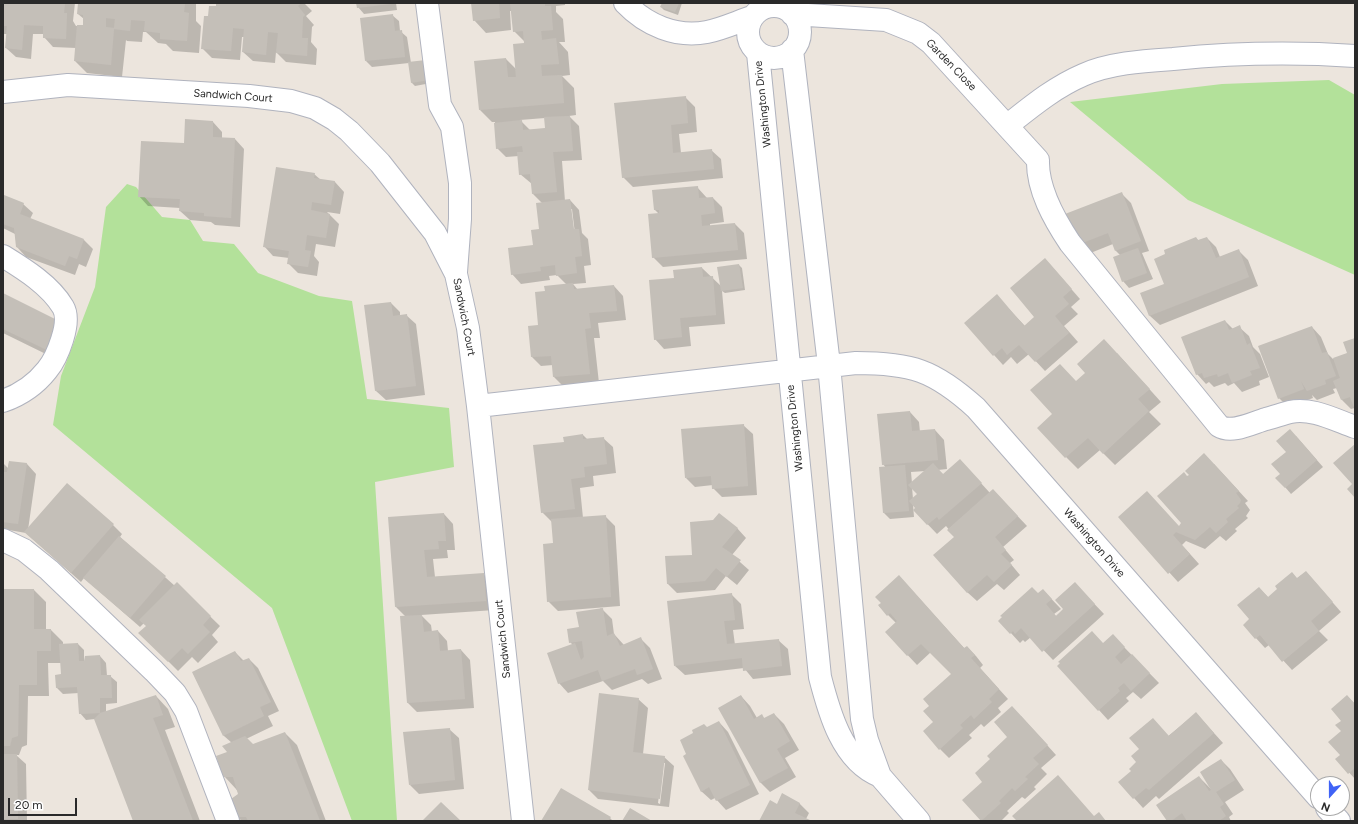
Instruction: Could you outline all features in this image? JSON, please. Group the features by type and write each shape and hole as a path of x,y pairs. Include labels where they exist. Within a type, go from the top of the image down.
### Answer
{"street":[{"path":"427,3 440,105 452,127 460,183 460,219 456,274"},
{"path":"625,3 655,26 677,32 707,32 753,47 775,58 788,54 796,43 798,24 792,14 786,9 772,6 764,8 752,17 707,32"},
{"name":"Garden Close","path":"792,14 886,20 918,33 944,56 1008,125 1038,160 1038,173 1052,214 1070,243 1219,426 1226,428 1239,428 1291,412 1301,411 1314,412 1355,427"},
{"path":"752,17 747,33 753,47"},
{"name":"Garden Close","path":"796,43 838,18"},
{"name":"Washington Drive","path":"796,43 829,365 862,719 867,740 880,776"},
{"name":"Washington Drive","path":"753,47 789,370 820,677 831,714 850,751 862,766 880,776 919,821"},
{"path":"1008,125 1059,87 1084,74 1112,66 1154,60 1206,56 1302,53 1355,56"},
{"name":"Sandwich Court","path":"3,92 68,85 291,100 315,108 334,119 349,131 380,163 435,233 456,274 468,328 478,406 523,821"},
{"path":"3,256 17,264 52,294 64,308 66,323 63,339 48,369 16,397 3,401"},
{"name":"Washington Drive","path":"478,406 829,365 886,363 904,366 937,378 961,394 976,408 1310,788"},
{"path":"3,540 24,550 49,570 175,693 186,711 228,821"}],"green space":[{"path":"1329,80 1355,95 1355,275 1188,200 1070,102 1222,84"},
{"path":"127,184 136,187 162,217 190,220 203,241 234,244 258,273 319,296 352,301 367,399 449,408 454,467 375,482 397,821 352,821 272,608 53,425 61,376 95,287 106,207"}],"building":[{"path":"3,3 65,3 64,13 67,13 66,39 43,38 43,26 24,25 22,50 5,48 7,26 3,26"},
{"path":"78,3 185,3 184,12 189,13 187,41 160,39 160,33 144,31 145,21 131,20 130,31 114,29 111,65 74,61 77,25 83,25 83,15 77,14","holes":["106,18 115,19 114,28 106,27"]},
{"path":"216,3 301,3 298,6 305,15 303,17 302,38 308,38 307,56 276,53 278,33 268,32 266,55 242,52 244,29 233,28 231,51 201,49 204,16 208,16 209,6 216,6"},
{"path":"356,3 390,3 391,4 357,8"},
{"path":"471,3 499,3 500,18 473,21"},
{"path":"510,3 545,3 545,6 551,6 553,30 541,31 542,40 556,38 559,64 541,65 542,76 562,75 564,103 479,110 474,61 506,58 508,77 516,77 513,44 524,43 523,31 513,32"},
{"path":"662,3 679,3 675,12 660,7"},
{"path":"393,14 395,31 402,30 405,57 365,61 360,18"},
{"path":"426,60 429,80 411,83 408,62"},
{"path":"686,96 688,123 671,125 673,153 712,149 714,169 622,178 614,103"},
{"path":"570,116 573,151 553,152 557,192 532,194 530,174 519,175 517,152 523,152 522,146 496,149 494,123 522,120 523,130 545,128 544,117"},
{"path":"185,119 213,121 213,137 235,138 231,218 204,216 204,213 179,211 180,199 138,197 141,141 184,143"},
{"path":"276,167 315,173 314,178 335,181 331,205 312,202 311,210 330,214 326,238 307,235 305,250 311,251 308,267 287,264 289,251 263,247"},
{"path":"698,186 699,198 713,197 715,213 701,215 702,226 735,223 738,250 652,258 648,214 659,213 659,210 654,210 652,190"},
{"path":"1122,192 1141,241 1115,251 1108,233 1077,245 1065,214"},
{"path":"4,195 24,203 20,214 84,239 77,259 69,256 65,266 16,247 14,228 3,224"},
{"path":"570,199 574,229 579,229 582,256 575,257 577,273 556,276 555,265 540,267 541,271 511,275 508,248 533,245 531,230 539,229 536,203"},
{"path":"1196,237 1198,240 1207,237 1216,258 1239,249 1249,277 1149,316 1140,293 1164,284 1154,259 1165,254 1164,250"},
{"path":"1138,248 1147,273 1122,282 1113,257"},
{"path":"1045,258 1072,289 1063,297 1069,304 1055,316 1069,333 1035,362 1019,345 1007,355 1002,348 993,356 964,323 997,294 1024,326 1034,317 1010,288"},
{"path":"739,264 743,288 721,291 717,267"},
{"path":"702,267 703,277 713,276 716,315 680,318 682,337 654,340 649,280 674,278 673,270"},
{"path":"573,283 574,289 614,285 617,311 589,313 591,328 585,329 590,374 553,377 551,356 531,357 528,326 538,325 535,292 545,291 544,286"},
{"path":"3,293 61,322 47,350 3,329"},
{"path":"391,302 393,316 407,314 416,386 375,391 364,305"},
{"path":"1225,320 1229,330 1240,325 1247,345 1250,343 1260,368 1250,371 1252,375 1232,383 1228,373 1218,377 1217,374 1204,378 1202,373 1196,375 1181,337"},
{"path":"1312,326 1322,353 1327,352 1336,376 1325,380 1326,384 1307,391 1301,381 1304,389 1278,399 1258,346"},
{"path":"1355,338 1355,410 1350,397 1341,400 1333,381 1340,378 1333,358 1347,353 1343,342"},
{"path":"1104,339 1150,389 1138,399 1149,411 1103,454 1088,438 1065,458 1037,428 1052,414 1030,390 1060,364 1076,381 1085,373 1077,364"},
{"path":"910,411 912,431 935,429 938,460 882,465 877,414"},
{"path":"744,424 748,486 712,489 711,476 685,478 681,429"},
{"path":"1290,429 1317,460 1285,488 1275,478 1280,474 1271,464 1286,452 1276,441"},
{"path":"583,434 583,439 604,437 607,464 584,467 585,477 571,479 575,509 541,513 533,445 564,442 563,437"},
{"path":"1355,444 1355,498 1347,489 1352,484 1333,463"},
{"path":"1204,453 1239,491 1236,493 1241,500 1237,506 1239,508 1226,519 1228,522 1216,533 1210,527 1195,540 1176,532 1173,535 1190,554 1168,574 1118,517 1147,491 1179,526 1181,523 1157,496 1184,472 1187,476 1189,475 1185,471"},
{"path":"960,459 982,483 939,520 937,517 927,525 913,510 915,508 909,501 917,494 908,485 933,463 943,474"},
{"path":"9,461 27,463 18,524 3,522 3,472 7,472"},
{"path":"905,465 909,511 883,513 879,467"},
{"path":"67,483 114,524 71,573 24,532"},
{"path":"993,489 1018,516 995,537 1006,550 1001,554 1012,565 994,582 987,575 967,593 933,555 954,537 947,530"},
{"path":"444,513 446,541 438,541 439,549 424,550 427,577 484,573 486,601 395,607 388,517"},
{"path":"719,513 738,528 722,547 741,560 727,577 716,568 705,581 667,584 665,556 692,555 690,522 713,520"},
{"path":"606,515 611,597 547,602 543,544 553,543 551,519"},
{"path":"119,536 166,576 130,618 83,578"},
{"path":"1306,571 1333,602 1311,621 1319,631 1282,662 1260,635 1255,639 1243,625 1249,619 1237,605 1259,587 1268,597 1277,589 1275,586 1292,572 1297,578"},
{"path":"899,575 964,648 967,646 975,655 971,658 999,689 989,699 992,702 974,719 971,715 960,725 963,728 939,750 923,731 933,722 923,711 929,706 923,699 951,674 921,644 907,656 885,632 897,621 890,613 887,616 878,605 881,603 875,597"},
{"path":"177,582 211,616 203,625 210,632 188,654 182,648 168,662 138,633 146,626 139,620"},
{"path":"1075,582 1095,604 1042,652 1021,628 1015,634 1013,631 1010,634 998,621 1002,617 1000,616 1032,587 1038,593 1043,589 1052,599 1046,604 1056,616 1063,609 1055,600"},
{"path":"3,589 34,589 34,629 51,629 51,651 37,651 37,685 19,685 18,736 12,738 10,746 3,746"},
{"path":"732,593 735,620 724,621 727,644 779,639 782,666 743,671 742,658 674,666 667,601"},
{"path":"603,608 607,636 614,633 620,646 641,637 653,669 637,675 635,669 602,681 598,670 558,684 547,653 575,643 581,660 584,657 582,641 569,643 567,629 579,627 576,612"},
{"path":"422,615 424,632 438,630 440,651 461,649 465,699 407,703 400,616"},
{"path":"1092,631 1103,643 1113,634 1125,647 1115,657 1121,664 1132,654 1150,673 1131,691 1124,683 1118,688 1120,691 1098,711 1057,666 1060,663 1058,662"},
{"path":"78,643 79,661 84,661 85,656 100,655 101,675 111,675 112,698 100,698 100,713 79,714 77,687 56,688 55,675 61,674 59,644"},
{"path":"235,651 241,661 249,658 271,702 260,707 264,716 223,736 192,672"},
{"path":"599,693 639,698 633,752 665,756 660,799 588,790"},
{"path":"156,695 163,715 153,718 193,821 133,821 94,719 100,713"},
{"path":"741,695 754,719 762,714 764,718 774,713 790,741 777,749 788,768 760,783 718,708"},
{"path":"1347,695 1355,704 1355,768 1348,774 1335,759 1340,755 1328,742 1341,731 1335,725 1341,721 1331,709"},
{"path":"1012,706 1048,745 1033,758 1039,764 1025,777 1028,779 1015,791 1012,788 999,801 1001,803 981,821 962,800 982,782 975,773 990,759 987,756 1007,737 994,722"},
{"path":"1196,712 1214,733 1149,790 1146,788 1133,799 1118,782 1131,771 1129,769 1136,762 1131,756 1139,749 1129,738 1153,718 1169,736"},
{"path":"719,721 750,785 716,801 709,787 701,792 683,756 686,754 680,740 693,733 692,730 704,724 707,727"},
{"path":"450,728 455,780 409,785 403,732"},
{"path":"285,732 320,821 248,821 246,817 236,817 231,799 238,794 233,777 223,777 216,756 227,752 222,746 245,736 253,744"},
{"path":"3,754 17,754 18,819 3,819"},
{"path":"1221,759 1235,780 1216,792 1224,804 1220,807 1226,816 1219,821 1187,821 1182,813 1171,821 1167,821 1156,805 1199,776 1209,791 1211,790 1200,772"},
{"path":"1058,775 1094,816 1099,812 1106,821 1017,821 1012,816"},
{"path":"561,788 611,817 608,821 541,821"},
{"path":"782,793 800,803 795,813 812,821 759,821 770,800 777,804"},
{"path":"441,802 461,821 422,821"},
{"path":"630,808 652,821 622,821"}]}
